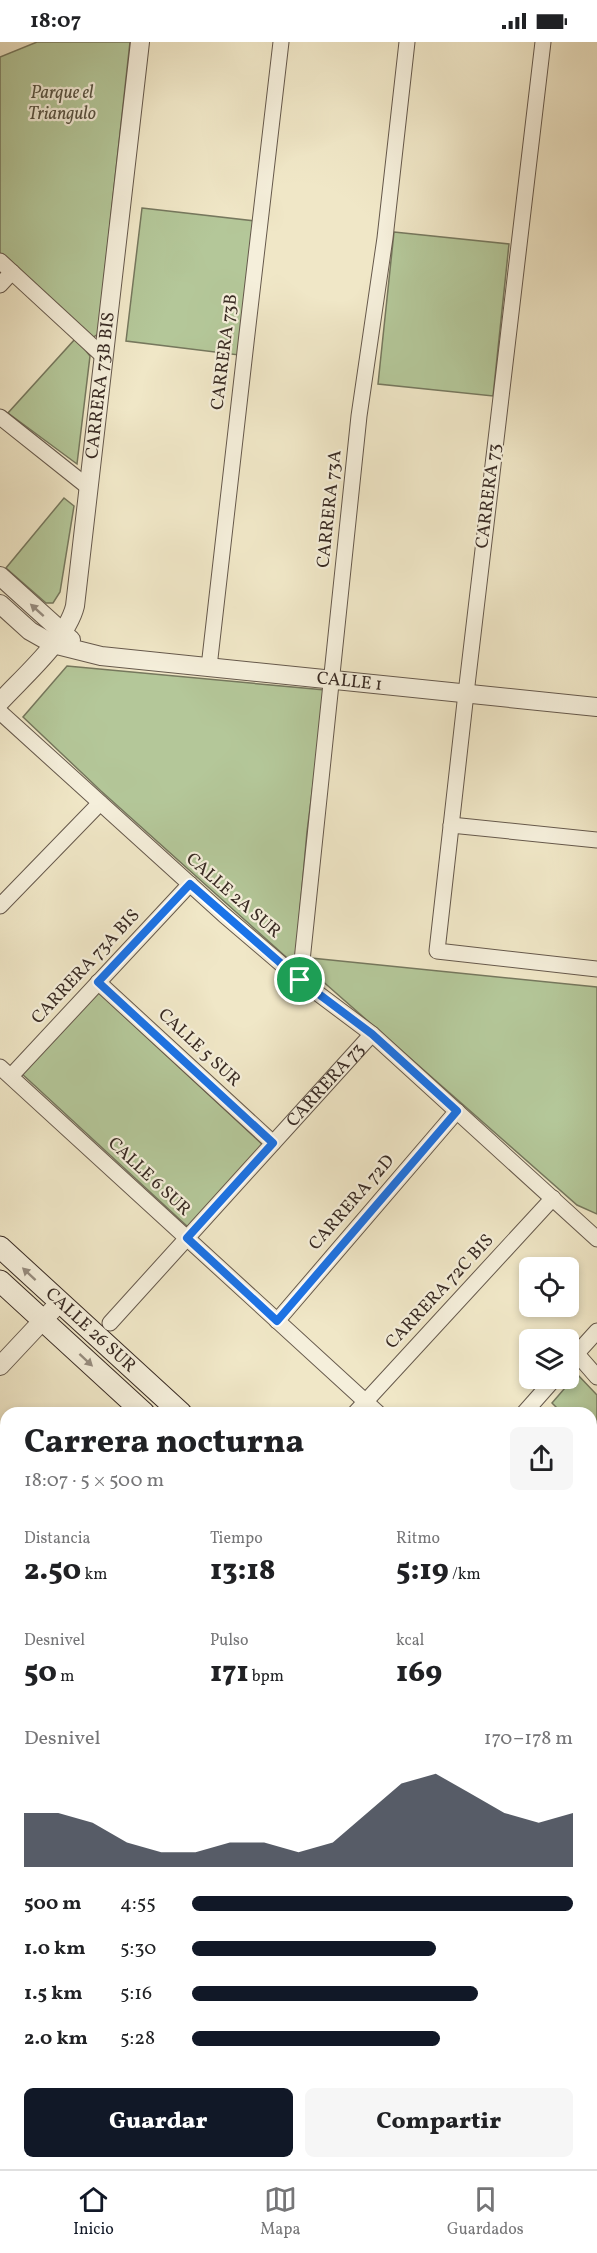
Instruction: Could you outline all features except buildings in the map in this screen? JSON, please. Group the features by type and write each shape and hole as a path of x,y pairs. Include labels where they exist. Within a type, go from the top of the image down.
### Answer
{"main road":[{"name":"CALLE 26 SUR","path":"0,1247 174,1407"},
{"name":"CALLE 26 SUR","path":"0,1281 137,1407"}],"street":[{"name":"CARRERA 73B BIS","path":"0,702 58,639 73,617 141,42"},
{"name":"CARRERA 73B","path":"208,668 281,42"},
{"name":"CARRERA 73A","path":"300,980 359,416 384,238 407,42"},
{"name":"CARRERA 73","path":"543,42 437,951 597,969"},
{"path":"0,261 103,356"},
{"path":"0,285 12,272"},
{"path":"0,417 88,487"},
{"name":"CALLE 1","path":"0,576 58,639"},
{"name":"CALLE 1","path":"0,604 30,631 101,656 466,693 597,703"},
{"name":"CALLE 2A SUR","path":"0,712 300,980 372,1034 597,1239"},
{"path":"0,906 100,803"},
{"path":"451,825 597,840"},
{"name":"CARRERA 73A BIS","path":"5,1071 98,982 190,884"},
{"name":"CALLE 5 SUR","path":"98,982 273,1143"},
{"name":"CARRERA 73","path":"110,1323 372,1034"},
{"name":"CALLE 6 SUR","path":"5,1071 277,1321 361,1407"},
{"name":"CARRERA 72D","path":"277,1321 457,1111"},
{"name":"CARRERA 72C BIS","path":"361,1407 553,1198"},
{"name":"CALLE 2A SUR","path":"580,1222 597,1229"},
{"path":"0,1366 60,1302"},
{"path":"579,1351 597,1331"},
{"path":"579,1363 597,1377"},
{"path":"529,1407 545,1389"}],"green space":[{"name":"Parque el Triangulo","path":"37,42 130,42 98,334 92,338 0,256 0,57"},
{"path":"142,208 255,221 239,355 126,341"},
{"path":"394,232 509,244 493,396 378,384"},
{"path":"76,338 90,356 77,464 8,413"},
{"path":"64,498 74,506 60,592 53,603 46,603 6,568"},
{"path":"67,666 325,690 307,832 295,965 101,791 23,717"},
{"path":"311,958 597,987 597,1214 577,1205 311,971"},
{"path":"97,991 264,1146 188,1227 21,1073"},
{"path":"579,1376 597,1395 597,1407 556,1407 552,1403 564,1389 579,1389"}],"route":[{"path":"190,884 300,980 372,1034 457,1111 277,1321 187,1238 273,1143 98,982 190,884"}]}
